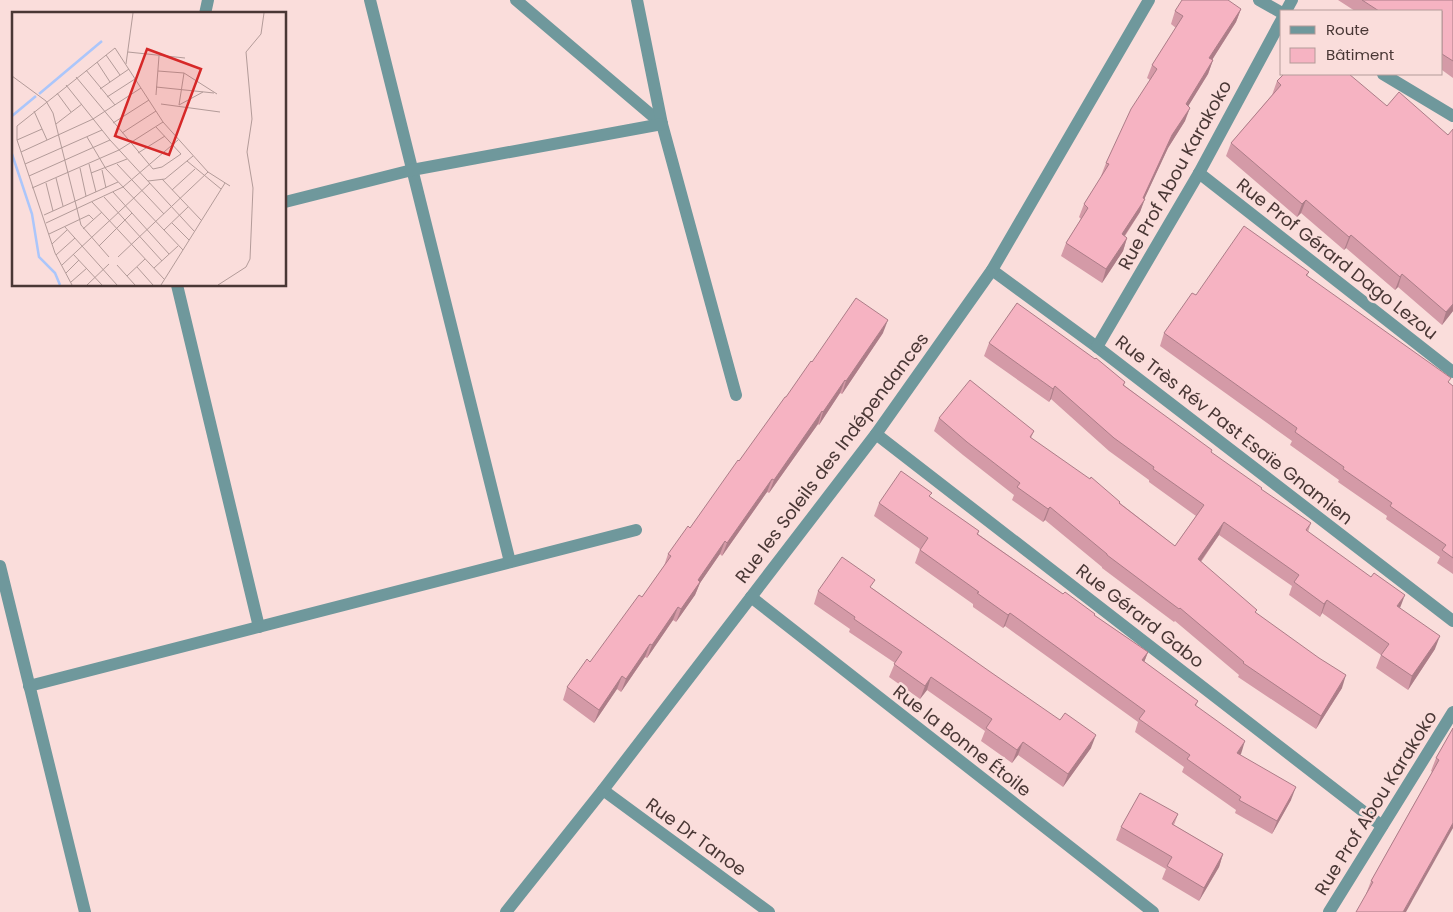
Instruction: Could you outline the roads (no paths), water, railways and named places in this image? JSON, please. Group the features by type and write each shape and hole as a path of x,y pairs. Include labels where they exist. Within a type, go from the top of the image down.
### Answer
{"street":[{"path":"370,0 510,562"},
{"path":"516,0 662,124"},
{"path":"637,0 662,124 736,395"},
{"name":"Rue les Soleils des Indépendances","path":"506,912 603,790 876,434 992,270 1149,0"},
{"path":"1259,0 1280,12"},
{"name":"Rue Prof Abou Karakoko","path":"1097,347 1199,173 1280,23"},
{"path":"1385,75 1453,116"},
{"path":"286,202 412,170 662,124"},
{"name":"Rue Prof Gérard Dago Lezou","path":"1199,173 1453,372"},
{"name":"Rue Très Rév Past Esaïe Gnamien","path":"992,270 1097,347 1453,621"},
{"path":"177,286 258,627"},
{"name":"Rue Gérard Gabo","path":"876,434 1382,826"},
{"path":"29,686 636,530"},
{"path":"0,566 85,912"},
{"name":"Rue la Bonne Étoile","path":"751,597 1153,912"},
{"name":"Rue Prof Abou Karakoko","path":"1330,912 1453,712"},
{"name":"Rue Dr Tanoe","path":"603,790 769,912"}]}
